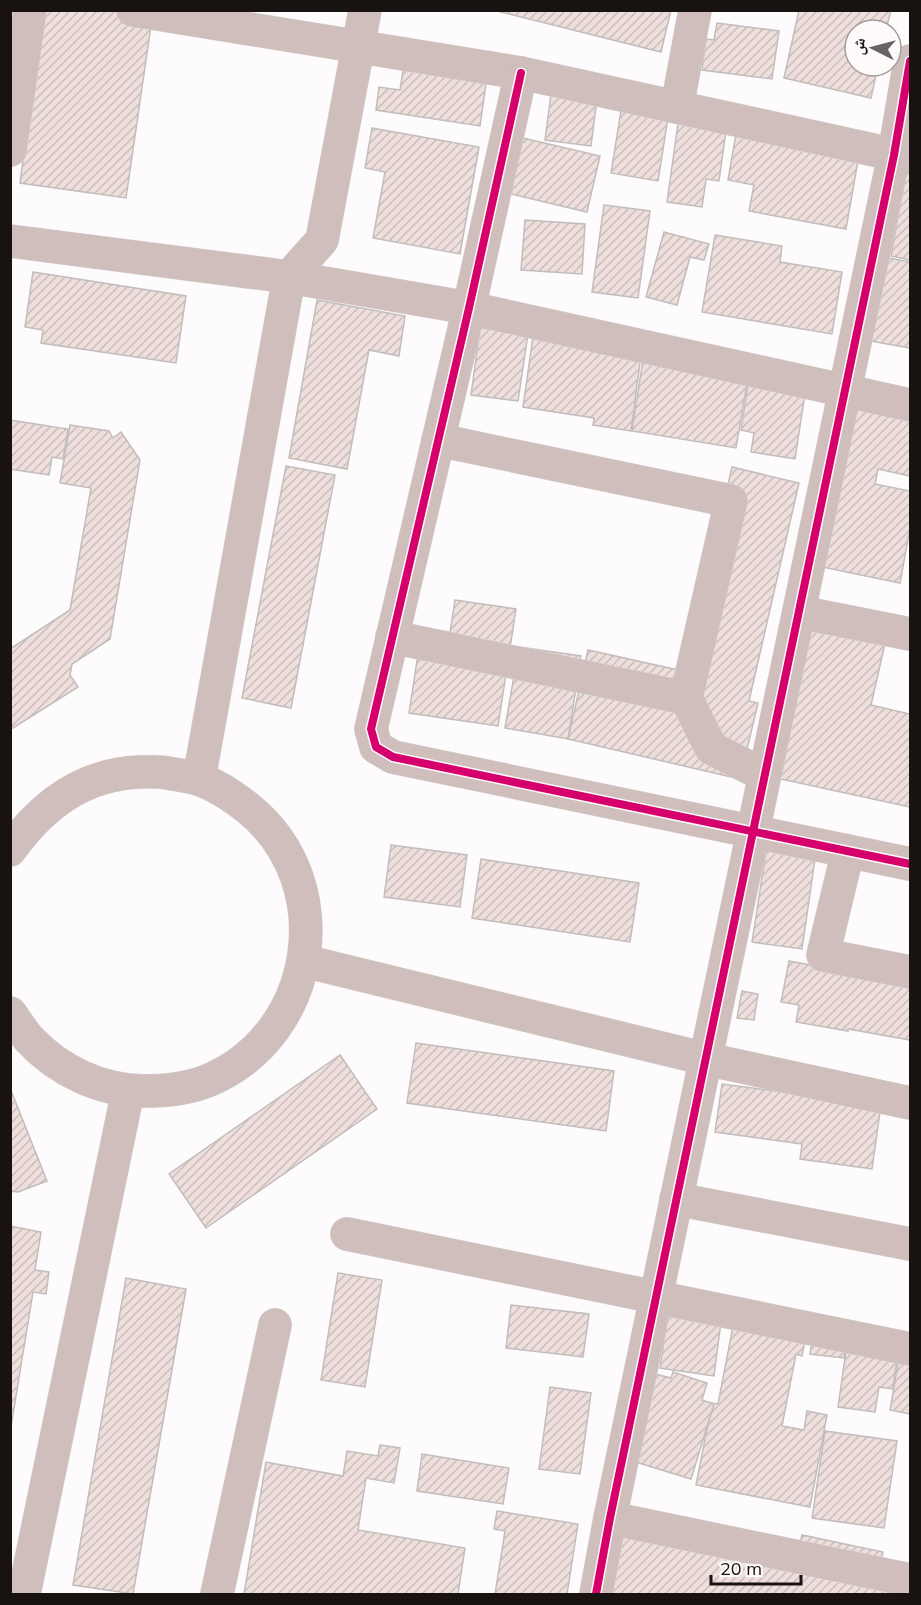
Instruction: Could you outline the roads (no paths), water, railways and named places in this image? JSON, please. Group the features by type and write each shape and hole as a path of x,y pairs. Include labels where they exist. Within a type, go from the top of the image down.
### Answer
{"street":[{"path":"10,150 30,10"},
{"path":"133,10 521,73 902,157"},
{"path":"199,779 289,277 322,240 365,10"},
{"path":"676,107 695,10"},
{"path":"596,1594 845,390 902,157 910,61"},
{"path":"521,73 371,729 376,747 393,757 910,864"},
{"path":"10,241 289,277 469,308 910,405"},
{"path":"438,440 730,501 686,698 711,748 765,775"},
{"path":"799,612 910,634"},
{"path":"392,638 686,698"},
{"path":"10,850 27,826 55,801 88,783 134,772 162,772 199,779 233,796 262,820 285,850 301,885 307,923 304,961 292,999 271,1033 242,1061 207,1081 168,1091 128,1091 90,1081 57,1064 28,1038 10,1013"},
{"path":"848,851 823,955 910,972"},
{"path":"304,961 706,1059 910,1103"},
{"path":"24,1594 128,1091"},
{"path":"676,1199 910,1244"},
{"path":"347,1234 910,1349"},
{"path":"217,1594 274,1325"},
{"path":"610,1518 910,1580"}]}
